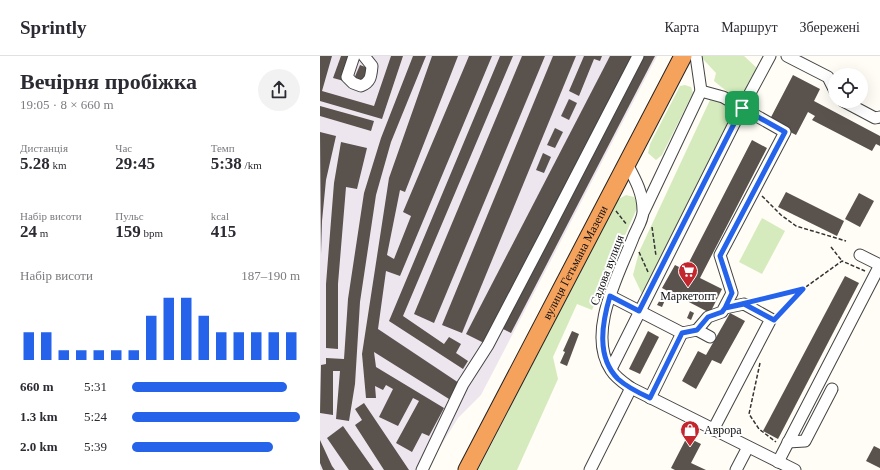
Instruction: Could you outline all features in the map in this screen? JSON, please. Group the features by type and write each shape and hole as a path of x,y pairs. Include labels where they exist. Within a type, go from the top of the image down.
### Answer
{"highway":[{"name":"вулиця Гетьмана Мазепи","path":"467,470 684,56"}],"street":[{"path":"354,56 347,77 353,83 361,86 371,77 372,66 364,56"},
{"path":"422,470 463,384 488,345 638,56"},
{"path":"610,296 682,333 697,330 708,317 722,312 732,293 720,256 785,132 723,97 701,91 696,56"},
{"path":"611,370 639,311 770,56"},
{"path":"787,56 828,77"},
{"name":"Садова вулиця","path":"701,91 644,211 610,296 603,320 602,339 611,370 618,379 631,388 795,470"},
{"path":"856,108 875,118 880,117"},
{"path":"628,164 639,187 644,211"},
{"path":"778,462 880,265 860,255"},
{"path":"713,430 771,319 744,304 725,308"},
{"path":"697,330 710,337"},
{"path":"650,398 682,333"},
{"path":"590,470 631,388"},
{"path":"786,446 805,441 832,389"},
{"path":"736,470 748,447"}],"path":[{"path":"753,192 766,198 781,216 796,226 846,241"},
{"path":"614,207 629,227"},
{"path":"652,227 656,262"},
{"path":"831,247 842,261 874,276"},
{"path":"639,252 651,278"},
{"path":"771,319 774,320 803,289 842,261"},
{"path":"744,304 803,289"},
{"path":"760,363 749,414 759,429 781,445 786,446"}],"shaded area":[{"path":"320,56 657,56 481,395 458,418 426,470 320,469"}],"green space":[{"path":"702,56 744,56 758,69 743,98 730,94 714,81 716,73 702,58"},
{"path":"685,85 691,87 693,93 662,155 656,160 648,153 650,144 680,86"},
{"path":"710,100 725,103 730,107 734,115 642,294 633,275 639,252"},
{"path":"626,195 634,197 638,206 592,310 577,304 553,357 558,379 517,470 478,470 617,200"},
{"path":"762,218 785,231 762,274 739,262"}],"building":[{"path":"320,56 332,56 322,91 374,106 391,56 403,56 382,119 320,101"},
{"path":"341,56 352,56 344,81 333,78"},
{"path":"413,56 426,56 391,142 376,195 360,302 355,384 349,421 336,419 340,371 333,371 333,415 320,413 321,365 326,364 326,358 344,359 348,299 364,193 381,138"},
{"path":"432,56 458,56 405,192 400,190 387,255 394,259 411,216 403,212 469,56 492,56 400,276 386,271 378,329 459,383 449,399 374,352 376,367 444,408 429,436 422,433 412,452 396,443 419,401 413,398 398,426 379,417 393,389 386,385 383,390 375,386 376,398 366,398 362,354 389,178"},
{"path":"500,56 513,56 403,316 444,344 449,337 461,344 456,353 468,361 463,369 389,321"},
{"path":"522,56 545,56 434,323 414,314"},
{"path":"553,56 576,56 462,333 442,325"},
{"path":"584,56 602,56 600,61 594,59 579,96 569,91"},
{"path":"610,56 634,56 484,343 466,334"},
{"path":"643,56 655,56 511,333 501,328"},
{"path":"360,65 368,68 362,84 353,81"},
{"path":"793,75 820,89 814,101 880,136 880,146 876,144 872,151 812,120 815,116 808,112 796,135 769,121"},
{"path":"569,99 577,103 569,120 561,116"},
{"path":"320,106 374,121 371,131 320,116"},
{"path":"555,128 563,132 555,148 547,145"},
{"path":"320,132 336,136 326,180 322,221 321,254"},
{"path":"752,140 767,148 700,278 722,289 710,313 662,288 675,265 685,270"},
{"path":"341,142 367,148 357,189 346,187 338,284 338,349 326,348 326,284 334,183"},
{"path":"543,153 551,157 544,173 536,170"},
{"path":"786,192 844,221 837,236 778,207"},
{"path":"859,193 874,201 860,227 845,219"},
{"path":"845,276 859,283 778,439 763,431"},
{"path":"661,298 665,300 662,307 657,305"},
{"path":"690,311 694,313 691,320 687,318"},
{"path":"730,313 745,321 721,364 712,360 696,389 682,381 698,351 706,355"},
{"path":"572,331 579,334 567,366 560,363 565,352 563,351"},
{"path":"648,331 659,337 640,374 629,369"},
{"path":"364,403 409,470 384,470 355,425 362,420 355,409"},
{"path":"343,426 374,470 349,470 327,438"},
{"path":"687,437 701,444 691,463 706,470 675,470 671,468"},
{"path":"320,440 335,470 323,470 320,463"},
{"path":"874,446 880,449 880,468 866,461"}],"place":[{"name":"Маркетопт","path":"688,288"},
{"name":"Аврора","path":"690,447"}],"route":[{"path":"742,108 639,311 610,296 603,320 602,339 608,363 618,379 650,398 682,333 697,330 708,317 722,312 725,308 744,304 774,320 803,289 760,301 744,304 725,308 732,293 720,256 785,132 742,108"}]}
